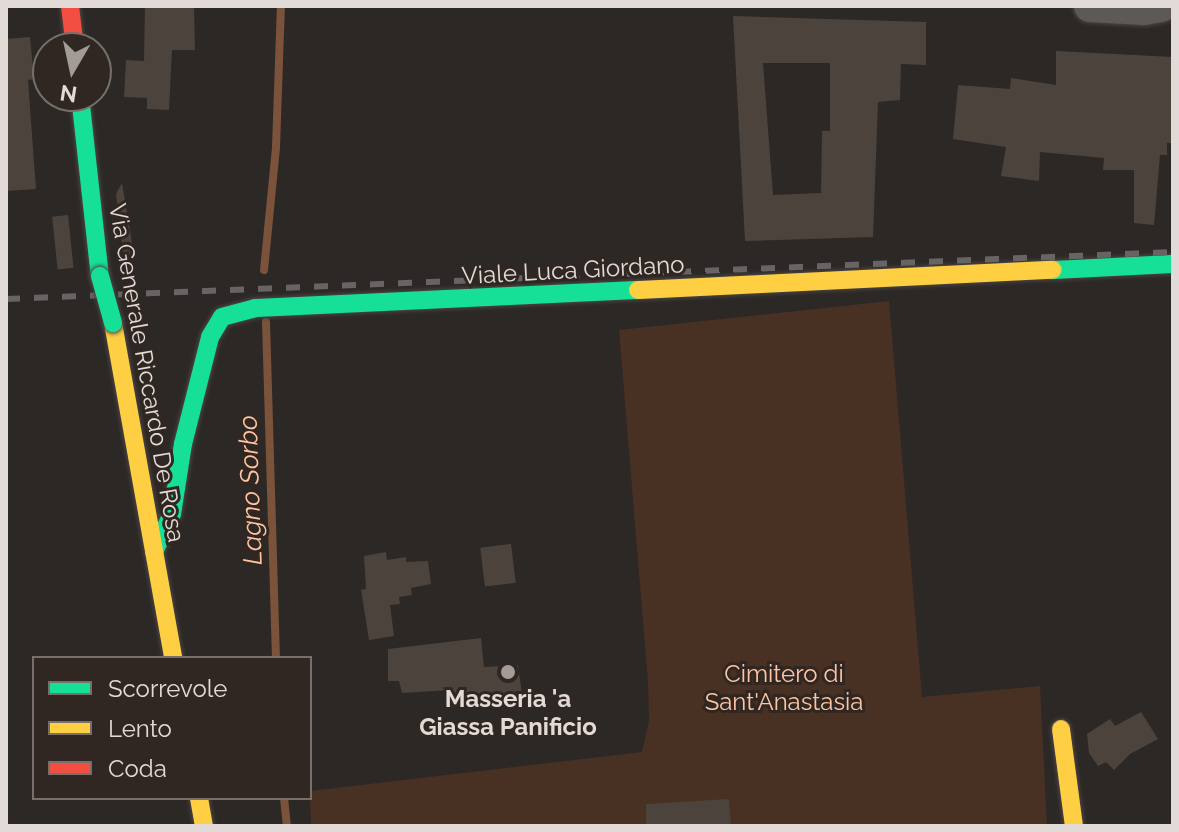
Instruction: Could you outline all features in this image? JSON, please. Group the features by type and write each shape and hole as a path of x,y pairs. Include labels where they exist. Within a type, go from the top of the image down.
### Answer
{"street":[{"path":"70,6 73,32"},
{"path":"1090,6 1144,9 1161,6"},
{"name":"Via Generale Riccardo De Rosa","path":"82,112 100,276 113,323 173,656"},
{"name":"Viale Luca Giordano","path":"154,552 172,514 183,444 210,337 222,317 255,308 1173,264"},
{"path":"1061,729 1074,826"},
{"path":"199,800 204,826"}],"green space":[{"name":"Cimitero di Sant'Anastasia","path":"889,301 922,697 1040,686 1047,826 311,826 312,791 642,752 649,720 648,682 619,330"}],"building":[{"path":"145,6 194,6 195,50 172,50 169,110 147,109 147,98 124,97 126,60 144,61"},
{"path":"733,16 926,22 926,65 901,64 900,100 878,102 873,237 745,241","holes":["763,63 830,63 830,131 822,131 821,193 773,195"]},
{"path":"30,37 32,79 28,80 36,189 6,191 6,39"},
{"path":"1056,51 1173,57 1173,143 1167,143 1167,155 1160,155 1154,225 1134,223 1134,170 1103,170 1104,158 1040,152 1039,181 1001,176 1006,147 953,139 958,85 1010,89 1011,78 1056,85"},
{"path":"122,183 135,260 124,262 116,194"},
{"path":"68,215 74,268 58,269 52,217"},
{"path":"511,544 516,583 485,586 480,548"},
{"path":"386,552 387,560 406,557 406,562 428,561 431,584 411,588 412,595 399,597 400,604 390,605 394,636 369,640 361,590 366,589 364,556"},
{"path":"481,638 484,667 518,665 522,694 489,701 451,700 451,690 402,693 399,681 388,681 388,649"},
{"path":"1141,712 1158,739 1130,754 1114,770 1106,762 1098,766 1089,753 1087,734 1110,719 1115,726"},
{"path":"729,799 731,826 646,826 646,804"}],"waterway":[{"name":"Lagno Sorbo","path":"264,270 276,147 281,6"},
{"name":"Lagno Sorbo","path":"266,322 276,656"},
{"name":"Lagno Sorbo","path":"284,800 287,826"}],"railway":[{"path":"6,299 1173,252"}],"traffic: fast":[{"path":"82,112 100,276"},
{"path":"1053,270 1173,264"},
{"path":"100,276 113,323"},
{"path":"154,552 172,514 183,444 210,337 222,317 255,308 638,290"}],"traffic: slow":[{"path":"638,290 1053,270"},
{"path":"113,323 173,656"},
{"path":"1061,729 1074,826"},
{"path":"199,800 204,826"}],"traffic: jam":[{"path":"70,6 73,32"}],"place":[{"name":"Masseria 'a Giassa Panificio","path":"508,672"}]}
